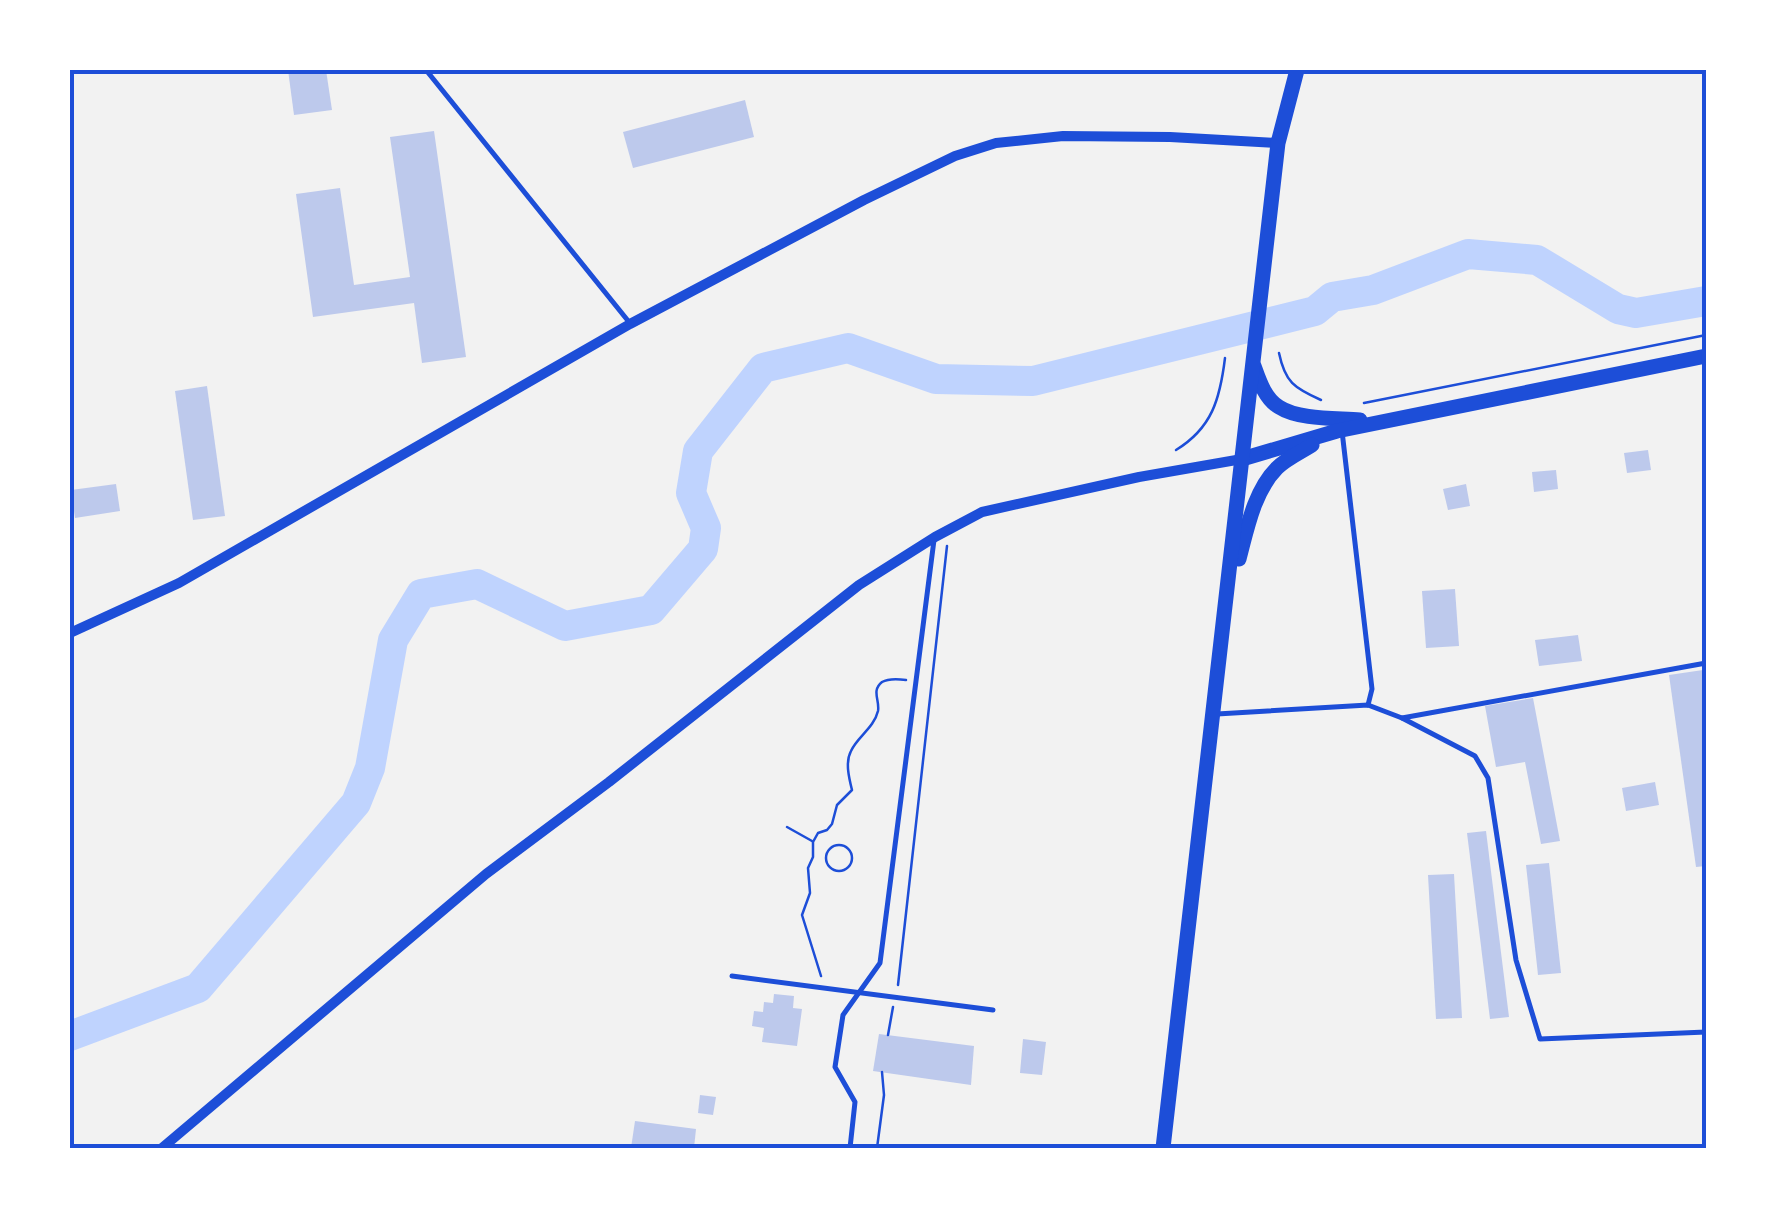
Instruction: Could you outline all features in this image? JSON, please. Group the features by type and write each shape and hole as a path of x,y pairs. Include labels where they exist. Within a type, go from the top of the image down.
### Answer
{"main road":[{"path":"1163,1148 1259,294 1278,143 1296,70"},
{"path":"1252,353 1262,387 1278,407 1308,416 1384,422"},
{"path":"1242,459 1335,432 1706,356"},
{"path":"1225,612 1248,523 1262,489 1278,467 1335,432"}],"street":[{"path":"70,633 179,584 630,324 955,156 996,143 1062,136 1278,143"},
{"path":"162,1148 486,874 859,584 935,536 982,512 1139,476 1242,459"}],"lane":[{"path":"426,70 630,324"},
{"path":"1335,432 1372,689 1368,705"},
{"path":"850,1148 855,1102 834,1067 843,1014 880,963 935,536"},
{"path":"1402,718 1706,663"},
{"path":"1214,714 1368,705 1476,756 1488,778 1516,960 1540,1039 1706,1032"},
{"path":"732,976 993,1010"}],"path":[{"path":"1360,404 1706,335"},
{"path":"1279,353 1283,373 1298,390 1327,402"},
{"path":"1176,450 1205,425 1216,404 1225,358"},
{"path":"888,1035 902,962 949,529"},
{"path":"825,987 802,914 810,893 808,868 813,858 813,842 832,824 836,805 852,790 848,774 851,750 878,710 875,693 880,683 916,680"},
{"path":"787,828 813,842"},
{"path":"846,847 851,854 849,865 838,871 831,868 826,861 829,848 846,847"},
{"path":"877,1148 884,1095 882,1072"}],"building":[{"path":"288,70 326,70 332,110 294,115"},
{"path":"745,100 754,137 633,168 623,132"},
{"path":"434,131 466,357 422,363 414,303 313,317 296,194 340,188 354,285 410,277 390,137"},
{"path":"207,386 225,516 193,520 175,391"},
{"path":"1648,450 1651,470 1627,473 1624,453"},
{"path":"1556,470 1558,489 1534,492 1532,472"},
{"path":"116,484 120,511 75,518 71,490"},
{"path":"1466,484 1470,506 1448,510 1443,489"},
{"path":"1455,589 1459,646 1426,648 1422,591"},
{"path":"1578,635 1582,661 1539,666 1535,640"},
{"path":"1703,670 1706,866 1696,867 1669,675"},
{"path":"1533,698 1560,841 1541,844 1525,762 1496,767 1485,706"},
{"path":"1655,782 1659,805 1626,811 1622,788"},
{"path":"1486,831 1509,1017 1490,1019 1467,833"},
{"path":"1549,863 1561,973 1538,975 1526,865"},
{"path":"1454,874 1462,1018 1436,1019 1428,875"},
{"path":"774,994 794,996 793,1008 802,1009 797,1046 762,1042 764,1028 752,1026 754,1011 763,1012 764,1002 773,1003"},
{"path":"879,1034 974,1046 971,1085 873,1071"},
{"path":"1023,1039 1046,1042 1042,1075 1020,1073"},
{"path":"700,1095 716,1097 713,1115 698,1113"},
{"path":"635,1121 696,1129 694,1148 631,1148"}],"waterway":[{"path":"70,1036 198,988 356,803 370,768 393,640 421,594 477,584 565,626 651,610 703,549 706,528 691,493 698,451 763,368 848,348 936,379 1033,381 1315,311 1332,297 1373,290 1468,254 1537,260 1618,309 1636,313 1706,301"}]}
